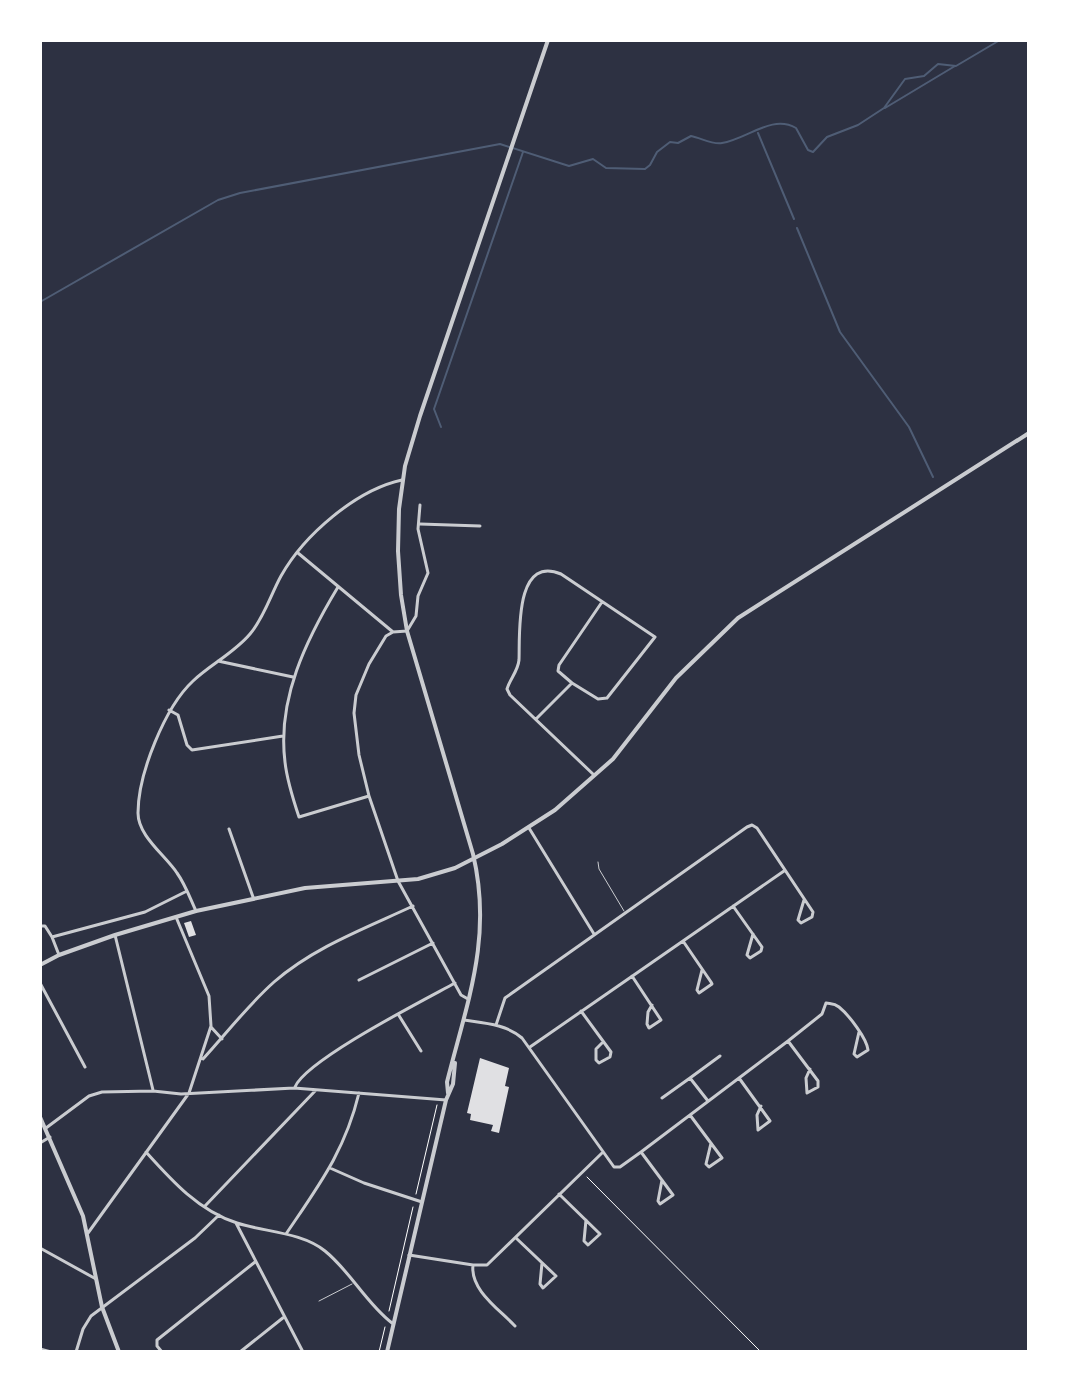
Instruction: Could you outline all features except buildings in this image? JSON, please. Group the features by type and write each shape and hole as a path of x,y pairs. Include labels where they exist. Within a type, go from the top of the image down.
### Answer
{"street":[{"path":"387,1352 448,1093 447,1082 464,1020 480,942 482,913 474,858 407,631 398,570 402,480 420,416 548,40"},
{"path":"40,965 115,935 196,911 253,897 435,875 474,858 529,828 595,776 630,740 684,669 751,608 1029,433"},
{"path":"196,911 177,873 143,830 139,820 138,809 147,769 169,710 192,681 251,633 282,573 297,553 335,515 386,484 402,480"},
{"path":"407,631 416,616 418,596 428,573 418,524 420,505"},
{"path":"418,524 480,526"},
{"path":"297,553 393,632"},
{"path":"595,776 507,689 518,664 521,602 525,592 537,576 544,572 557,572 655,637 607,698 598,699 558,671 602,602"},
{"path":"338,587 309,639 294,678 283,736 285,764 299,817 369,796"},
{"path":"407,631 386,636 369,664 356,695 356,737 369,796 398,881 455,983 468,999"},
{"path":"218,661 294,678"},
{"path":"535,719 572,683"},
{"path":"169,710 178,715 187,745 192,750 283,736"},
{"path":"496,1025 505,998 752,825 804,900 813,914 801,923 798,920 804,900"},
{"path":"529,828 594,934"},
{"path":"229,829 253,897"},
{"path":"530,1047 784,871"},
{"path":"52,937 145,912 187,891"},
{"path":"201,1061 273,983 300,961 413,906"},
{"path":"733,906 753,934 762,949 750,958 747,955 753,934"},
{"path":"88,1233 189,1093 211,1026 209,996 176,917"},
{"path":"40,926 45,926 59,955"},
{"path":"115,935 130,1007 153,1091"},
{"path":"683,941 712,984 699,993 702,970"},
{"path":"359,980 433,943"},
{"path":"632,976 652,1005 661,1020 649,1028 648,1012 652,1005"},
{"path":"40,983 85,1067"},
{"path":"294,1088 307,1071 398,1014 455,983"},
{"path":"464,1020 496,1025 514,1032 530,1047 614,1167 620,1167 641,1152 788,1041 822,1014 826,1003 839,1007 859,1032 869,1047 857,1057 854,1054 855,1041 859,1032"},
{"path":"581,1011 612,1054 599,1063 595,1056 596,1049 603,1042"},
{"path":"398,1014 421,1051"},
{"path":"211,1026 222,1039"},
{"path":"788,1041 810,1069 819,1084 807,1093 806,1078 810,1069"},
{"path":"662,1098 720,1056"},
{"path":"690,1078 708,1101"},
{"path":"739,1078 761,1106 770,1121 758,1130 757,1115 761,1106"},
{"path":"46,1128 89,1096 102,1092 189,1093 294,1088 446,1100"},
{"path":"204,1206 316,1090"},
{"path":"285,1235 344,1143 359,1093"},
{"path":"690,1115 711,1143 722,1158 709,1167 706,1164 711,1143"},
{"path":"40,1117 88,1233 102,1307 119,1352"},
{"path":"40,1143 50,1137"},
{"path":"146,1152 176,1185 219,1215 325,1251 393,1324"},
{"path":"641,1152 662,1180 673,1195 660,1204 662,1180"},
{"path":"409,1255 487,1265 602,1153"},
{"path":"330,1168 422,1202"},
{"path":"559,1194 586,1220 600,1234 588,1245 584,1241 586,1220"},
{"path":"76,1352 91,1316 195,1238 219,1215"},
{"path":"236,1223 303,1352"},
{"path":"516,1238 556,1276 543,1288 540,1284 542,1263"},
{"path":"40,1248 96,1279"},
{"path":"162,1352 157,1340 255,1262"},
{"path":"473,1265 471,1277 476,1285 515,1326"},
{"path":"240,1352 284,1317"},
{"path":"42,1351 51,1352"}],"lane":[{"path":"598,862 625,913"},
{"path":"319,1301 354,1283"}],"path":[{"path":"379,1352 439,1099"},
{"path":"582,1172 761,1352"}],"waterway":[{"path":"40,302 218,200 240,193 500,144 569,166 593,159 606,168 645,169 657,152 670,142 678,143 691,136 722,143 778,124 796,128 808,150 813,152 827,137 858,125 884,108 905,79 924,76 938,64 956,66 1000,40"},
{"path":"885,108 955,66"},
{"path":"758,133 794,219"},
{"path":"441,427 434,409 523,152"},
{"path":"797,228 840,332 909,427 933,477"}]}
